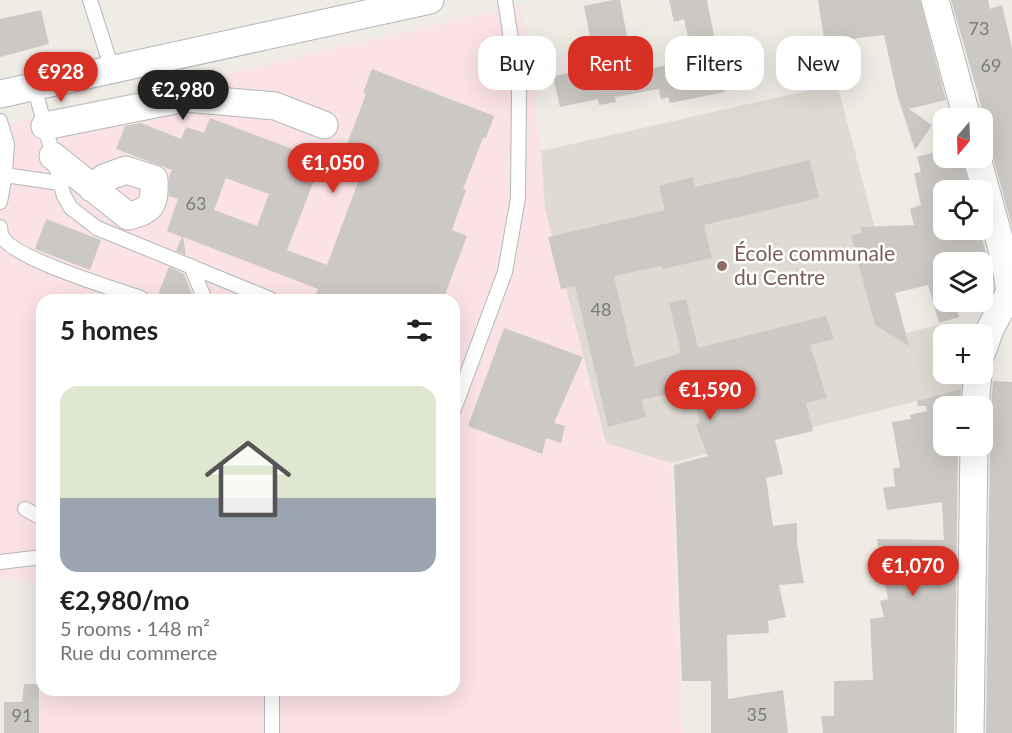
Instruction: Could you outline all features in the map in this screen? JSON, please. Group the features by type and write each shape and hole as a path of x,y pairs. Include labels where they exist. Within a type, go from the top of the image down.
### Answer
{"street":[{"path":"0,94 430,0"},
{"path":"935,0 964,108"},
{"path":"45,126 185,98 275,106 324,125"},
{"path":"53,156 92,188"},
{"path":"980,168 1005,260 1011,292 993,324"},
{"path":"970,733 974,456"}],"lane":[{"path":"90,0 112,69"},
{"path":"460,394 505,272 518,198 519,91 505,0"},
{"path":"34,86 60,183 70,208 90,224 258,294"},
{"path":"0,121 7,144 0,202"},
{"path":"5,175 60,183"},
{"path":"0,227 2,238 18,251 70,274 129,294"},
{"path":"191,267 202,294"},
{"path":"25,509 36,515"},
{"path":"0,562 36,558"},
{"path":"272,696 272,733"}],"shaded area":[{"path":"522,5 526,36 478,36 478,90 533,90 541,151 544,205 606,443 671,463 683,733 40,733 41,696 460,696 460,294 36,294 36,584 0,576 0,126"},
{"name":"École communale du Centre","path":"810,90 839,90 903,334 933,326 933,384 965,384 965,389 671,463 606,444 545,210 541,151"}],"building":[{"path":"620,0 627,36 590,36 584,6"},
{"path":"669,0 707,0 714,36 688,36 684,19 674,22"},
{"path":"818,0 920,0 946,100 909,109 932,125 915,150 897,94 884,35 861,38 824,36"},
{"path":"951,0 988,0 990,9 1002,5 1012,48 1012,226 993,158 993,108 981,108"},
{"path":"41,10 49,44 0,57 0,19"},
{"path":"665,66 665,90 725,90 725,92 670,103 668,97 661,99 659,89 615,97 616,102 599,105 598,99 560,107 556,75 568,73 568,90 653,90 653,68"},
{"path":"372,69 494,116 463,189 466,190 452,230 467,236 445,294 316,294 318,289 183,237 186,255 176,251 182,237 167,231 178,199 169,196 169,177 172,170 116,149 125,126 141,123 181,139 186,127 204,133 210,118 322,160 287,250 327,265 360,177 335,167 344,143 347,144 366,94 363,93","holes":["226,178 269,194 257,226 214,210"]},
{"path":"933,153 933,168 964,168 968,180 933,180 933,240 983,240 986,252 933,252 933,302 928,285 895,293 909,346 875,325 851,236 862,233 860,227 914,225 910,209 921,205 914,173 921,172 917,157"},
{"path":"810,160 819,198 704,225 712,258 614,276 635,367 681,353 669,303 686,299 698,348 826,316 834,339 810,345 827,398 806,403 813,431 775,440 783,474 766,478 773,526 797,523 797,543 804,583 779,585 786,617 768,621 769,633 727,635 728,699 783,690 788,733 711,733 711,681 682,681 674,465 708,456 696,425 700,421 689,389 642,400 646,417 608,427 575,286 561,289 548,237 665,210 659,186 693,177 695,187"},
{"path":"46,219 101,240 90,270 35,249"},
{"path":"169,267 184,274 192,294 158,294"},
{"path":"936,312 958,312 959,317 939,323"},
{"path":"504,328 583,357 554,423 565,426 561,443 546,438 542,454 468,426"},
{"path":"993,381 1012,382 1012,733 986,733 990,456 993,456"},
{"path":"961,389 961,396 935,396"},
{"path":"933,397 933,456 958,456 954,733 823,733 821,716 834,716 834,681 873,680 870,619 884,617 880,601 888,599 877,539 944,540 942,502 887,510 883,488 895,486 893,469 900,467 892,422 911,419 910,415 927,411 926,406 918,406 917,401"},
{"path":"24,684 36,684 36,696 39,696 39,733 4,733 4,702 22,702"}],"place":[{"name":"École communale du Centre","path":"722,266"}]}
